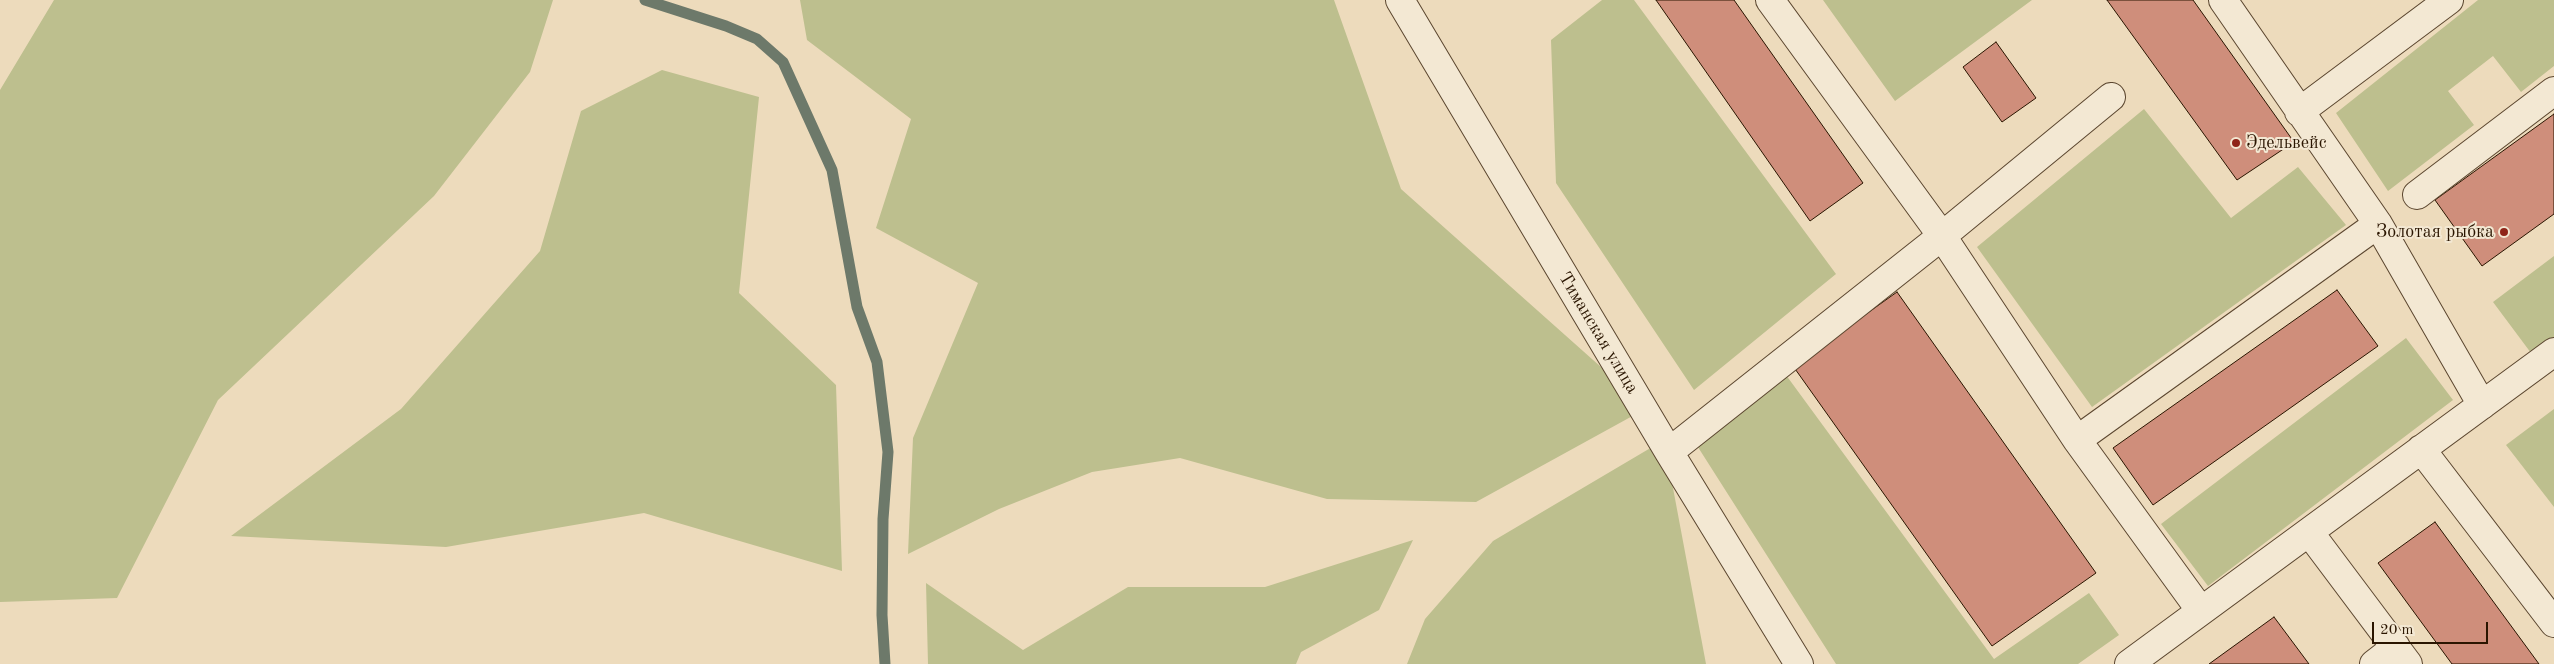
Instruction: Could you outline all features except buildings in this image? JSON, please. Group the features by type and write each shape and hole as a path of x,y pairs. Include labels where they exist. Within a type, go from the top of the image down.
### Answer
{"street":[{"name":"Тиманская улица","path":"1400,0 1669,452 1799,664"},
{"path":"1770,0 1942,236 2077,440 2201,611"},
{"path":"2223,0 2378,224 2482,405"},
{"path":"2299,112 2448,0"},
{"path":"2417,195 2554,91"},
{"path":"1669,452 1942,236 2110,98"},
{"path":"2077,440 2378,224"},
{"path":"2129,664 2554,352"},
{"path":"2421,449 2554,624"},
{"path":"2309,532 2402,656 2374,664"}],"green space":[{"path":"54,0 553,0 530,72 434,196 218,400 117,598 0,602 0,90"},
{"path":"800,0 1334,0 1401,189 1647,408 1476,502 1327,499 1180,458 1092,472 999,509 908,554 913,438 978,283 876,228 911,119 807,40"},
{"path":"1602,0 1634,0 1836,274 1694,390 1556,183 1551,40"},
{"path":"1823,0 2032,0 1895,101"},
{"path":"2478,0 2554,0 2554,66 2521,92 2493,56 2448,91 2474,125 2388,191 2336,113"},
{"path":"662,70 759,97 739,293 836,385 842,571 644,513 446,547 231,536 401,409 540,251 581,111"},
{"path":"2144,109 2231,218 2298,167 2346,225 2092,407 1977,247"},
{"path":"2554,256 2554,337 2531,353 2493,302"},
{"path":"2406,338 2453,400 2208,586 2161,524"},
{"path":"1786,375 1994,659 2089,593 2119,635 2078,664 1836,664 1696,444"},
{"path":"2554,409 2554,507 2506,445"},
{"path":"1664,440 1706,664 1407,664 1425,619 1493,541"},
{"path":"1413,540 1379,610 1301,652 1296,664 928,664 926,583 1023,650 1128,587 1265,587"}],"waterway":[{"path":"645,0 726,26 757,39 783,62 832,170 857,307 877,362 888,452 883,519 882,615 885,664"}],"place":[{"name":"Эдельвейс","path":"2236,143"},
{"name":"Золотая рыбка","path":"2504,232"}]}
